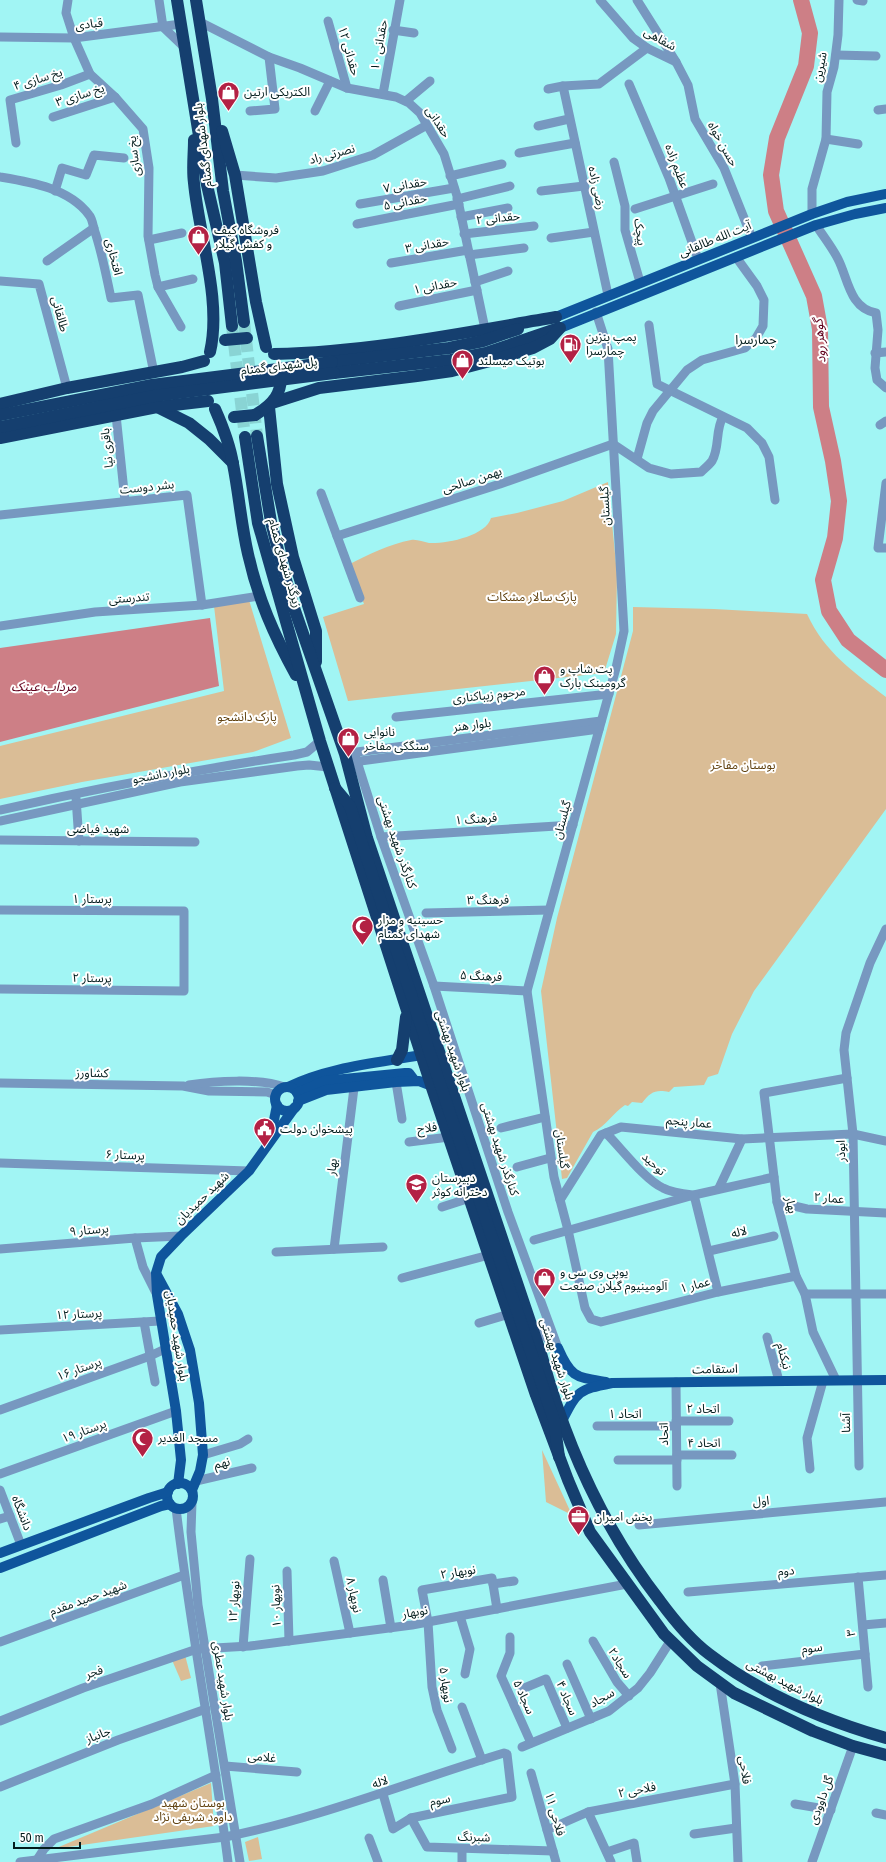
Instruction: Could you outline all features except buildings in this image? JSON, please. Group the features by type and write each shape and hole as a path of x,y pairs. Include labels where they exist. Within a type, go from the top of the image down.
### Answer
{"highway":[{"name":"بلوار شهدای گمنام","path":"177,0 207,185 225,263 232,326"},
{"name":"بلوار شهدای گمنام","path":"196,0 212,99 223,191 236,261 244,322"},
{"path":"212,99 235,175 256,302 270,351 281,374 280,384 270,405 276,476 293,557 316,631 316,671"},
{"path":"194,102 194,182 212,307 214,335 201,382 225,431 233,464 248,553 259,596 276,638 307,694 328,767 448,1137 536,1395 590,1532 627,1584 671,1640 697,1666 734,1693 813,1731 853,1746 886,1755"},
{"path":"0,404 67,388 154,373 207,357 225,340 247,338 257,341 270,351 315,354 446,337 485,329 558,322"},
{"path":"0,438 157,407 212,405 234,417 255,415 270,405 319,388 452,371 533,348 550,339 558,322"},
{"name":"پل شهدای گمنام","path":"0,415 152,385 449,348 558,322"},
{"name":"پل شهدای گمنام","path":"0,427 154,396 451,360 486,353 558,322"},
{"path":"315,354 319,388"},
{"path":"154,373 165,380 167,386 166,398 157,407"},
{"path":"83,385 93,393 96,401 92,415 85,421"},
{"path":"157,407 189,423 209,439 233,464"},
{"name":"زیرگذر شهدای گمنام","path":"307,694 258,523 251,437 280,558 293,605 316,671"},
{"name":"بلوار شهید بهشتی","path":"316,671 351,758 367,838 562,1421 586,1480 603,1514 650,1589 677,1623 708,1653 743,1678 820,1716 886,1738"},
{"path":"335,788 350,806 436,1072 554,1420 559,1456"},
{"path":"397,1060 402,1050 407,1010"},
{"path":"422,1055 438,1050"},
{"path":"476,1216 483,1222 488,1223 491,1221 492,1211"},
{"path":"485,1243 484,1236 486,1231 489,1229 496,1231 501,1237"}],"main road":[{"name":"آیت الله طالقانی","path":"558,322 608,295 811,214 847,202 886,194"},
{"name":"آیت الله طالقانی","path":"558,322 596,312 815,225 855,214 886,208"},
{"path":"811,214 815,225"},
{"path":"415,1081 409,1073 405,1073 324,1081 285,1110 276,1100 286,1087 324,1072 422,1055"},
{"path":"297,1100 326,1090 396,1082 415,1081 432,1086"},
{"path":"286,1087 297,1100"},
{"name":"شهید حمیدیان","path":"269,1144 276,1100"},
{"name":"شهید حمیدیان","path":"156,1273 161,1258 181,1236 249,1171 269,1144 297,1100"},
{"name":"بلوار شهید حمیدیان","path":"156,1273 160,1321 176,1411 180,1460 178,1484"},
{"name":"بلوار شهید حمیدیان","path":"156,1273 178,1314 190,1350 199,1403 203,1455 200,1471 194,1486"},
{"path":"558,1348 565,1365 570,1372 580,1377 612,1383"},
{"name":"استقامت","path":"562,1421 571,1405 583,1390 612,1383 886,1380"},
{"path":"0,1553 168,1492 170,1488 178,1484 194,1486 192,1502 184,1509 173,1506 161,1506 0,1568"},
{"path":"168,1492 173,1506"}],"street":[{"name":"یخ سازی","path":"68,0 66,13 74,38 90,74 115,97 143,129 149,168 149,240 158,287 181,327"},
{"path":"159,0 163,27 184,47"},
{"name":"حقدانی ۱۰","path":"383,94 400,0"},
{"name":"شفاهی","path":"600,0 633,38 647,48 676,62"},
{"name":"حسن خواه","path":"637,0 676,62 688,85 695,118 724,168 752,238"},
{"name":"شیرین","path":"811,214 812,189 826,139 827,92 836,55 840,0"},
{"name":"حقدانی ۱۲","path":"328,21 347,88"},
{"name":"حقدانی","path":"200,22 269,57 300,68 347,88 396,97 406,101 420,113 444,154 458,202 485,329"},
{"name":"قبادی","path":"0,37 74,38 181,24"},
{"path":"394,30 414,33"},
{"path":"548,89 563,86 599,84 647,48"},
{"path":"836,55 876,56"},
{"path":"250,111 275,109 269,57"},
{"name":"یخ سازی ۴","path":"16,144 10,100 61,85 90,74"},
{"path":"315,111 330,81"},
{"path":"406,101 430,81"},
{"name":"عظیم زاده","path":"629,84 648,124 698,259"},
{"name":"رضی زاده","path":"563,86 608,295"},
{"name":"یخ سازی ۳","path":"53,117 115,97"},
{"path":"538,126 570,119"},
{"name":"نصرتی راد","path":"235,175 276,178 323,171 373,155 427,125"},
{"path":"826,139 858,144"},
{"path":"519,153 574,142"},
{"path":"55,191 62,168 86,175 94,154 124,158"},
{"name":"پیچک","path":"614,162 625,206 625,230 640,282"},
{"path":"450,176 502,164"},
{"name":"افتخاری","path":"0,177 33,183 55,191 71,198 90,215 100,248 111,298 138,295 154,373"},
{"path":"635,209 713,184"},
{"name":"حقدانی ۵","path":"357,224 458,202 510,186"},
{"path":"541,191 584,186"},
{"name":"حقدانی ۷","path":"360,204 454,188"},
{"path":"461,217 508,208"},
{"path":"815,225 839,260 845,279 853,296 859,304 870,312 886,313"},
{"name":"حقدانی ۲","path":"464,234 534,226"},
{"path":"47,261 94,228"},
{"path":"551,238 594,232"},
{"path":"149,240 182,233"},
{"name":"حقدانی ۳","path":"391,264 468,253 524,248"},
{"path":"637,459 647,423 653,412 687,370 702,360 745,348 756,338 764,326 764,300 757,286 736,257"},
{"name":"حقدانی ۱","path":"399,306 476,286 508,271"},
{"path":"158,287 193,279"},
{"name":"طالقانی","path":"0,281 39,284 67,388"},
{"name":"گیلستان","path":"596,312 608,349 624,631 609,694 527,990 550,1158 585,1308 592,1319 601,1322"},
{"path":"876,313 878,330 875,353 877,380 886,388"},
{"path":"649,325 655,380 657,384 747,428 762,443 769,457 775,500"},
{"path":"875,353 886,352"},
{"name":"باقری نیا","path":"116,415 124,501"},
{"path":"613,444 649,468 671,474 700,472 712,461 717,445 718,426 723,417"},
{"name":"بهمن صالحی","path":"337,536 500,484 613,444"},
{"path":"886,483 878,548 886,548"},
{"path":"321,493 360,598"},
{"name":"بشر دوست","path":"0,515 187,495 202,605"},
{"name":"تندرستی","path":"0,626 96,612 202,605 259,596"},
{"name":"مرحوم زیباکناری","path":"396,717 609,694"},
{"name":"بلوار هنر","path":"351,758 600,725"},
{"name":"بلوار دانشجو","path":"0,810 75,793 167,775 294,755 307,752 320,741"},
{"path":"294,755 299,758 300,761 297,766"},
{"name":"کنارگذر شهید بهشتی","path":"351,758 382,838 434,986 521,1248 558,1348"},
{"name":"بلوار دانشجو","path":"0,821 169,784 297,766 309,765 328,767"},
{"path":"167,775 169,784"},
{"path":"75,793 79,841"},
{"name":"فرهنگ ۱","path":"382,838 573,825"},
{"name":"شهید فیاضی","path":"0,840 195,842"},
{"name":"پرستار ۱","path":"0,910 184,911 184,991"},
{"name":"فرهنگ ۳","path":"426,913 549,910"},
{"name":"ابوذر","path":"858,1380 853,1134 844,1050 846,1033 870,963 886,929"},
{"name":"فرهنگ ۵","path":"434,986 527,990"},
{"name":"پرستار ۲","path":"0,989 184,991"},
{"name":"بهار","path":"836,1380 813,1332 806,1294 796,1276 777,1202 768,1138 764,1093 847,1078"},
{"name":"کشاورز","path":"0,1083 183,1086 210,1082 264,1083 286,1087"},
{"path":"396,1082 402,1119"},
{"name":"کشاورز","path":"183,1086 209,1091 267,1092 276,1100"},
{"name":"بهار","path":"334,1249 354,1088"},
{"path":"501,1128 545,1117"},
{"name":"عمار پنجم","path":"606,1133 621,1127 742,1139 853,1134 886,1141"},
{"path":"560,1200 601,1135 606,1133"},
{"name":"توحید","path":"606,1133 648,1176 663,1188 694,1195 719,1188 774,1177"},
{"name":"فلاح","path":"409,1142 448,1137"},
{"path":"719,1188 742,1139"},
{"path":"517,1167 550,1158"},
{"name":"پرستار ۶","path":"0,1163 249,1171"},
{"path":"534,1240 694,1195 718,1292"},
{"path":"442,1207 470,1198"},
{"name":"عمار ۲","path":"777,1202 807,1209 886,1213"},
{"name":"پرستار ۹","path":"0,1249 135,1238 181,1236"},
{"name":"لاله","path":"709,1251 774,1236"},
{"path":"135,1238 143,1268 157,1295"},
{"path":"276,1252 383,1247"},
{"path":"506,1253 521,1248"},
{"path":"402,1278 489,1255"},
{"name":"عمار ۱","path":"601,1322 718,1292 796,1276"},
{"path":"806,1294 886,1294"},
{"path":"479,1323 509,1314"},
{"name":"پرستار ۱۲","path":"0,1330 160,1321"},
{"path":"144,1322 154,1382"},
{"path":"530,1322 558,1348"},
{"name":"نیکنام","path":"767,1337 779,1381"},
{"name":"پرستار ۱۶","path":"0,1410 150,1356 165,1349"},
{"name":"آشنا","path":"858,1380 859,1466"},
{"path":"810,1469 807,1438 823,1381"},
{"name":"اتحاد","path":"676,1382 677,1486"},
{"name":"پرستار ۱۹","path":"0,1474 176,1411"},
{"name":"اتحاد ۲","path":"676,1424 729,1421"},
{"name":"اتحاد ۱","path":"597,1426 676,1424"},
{"path":"203,1455 240,1444 248,1439"},
{"name":"اتحاد ۴","path":"618,1460 732,1455"},
{"name":"نهم","path":"194,1486 252,1468"},
{"name":"دانشگاه","path":"0,1490 21,1545"},
{"name":"بلوار شهید عطری","path":"192,1502 191,1532 206,1709 228,1862"},
{"name":"اول","path":"639,1525 886,1502"},
{"name":"بلوار شهید عطری","path":"173,1506 184,1575 225,1766 240,1862"},
{"path":"0,1519 10,1516"},
{"name":"نوبهار ۱۲","path":"243,1647 250,1559"},
{"name":"نوبهار ۸","path":"334,1561 350,1633"},
{"name":"نوبهار ۱۰","path":"287,1571 290,1641"},
{"name":"شهید حمید مقدم","path":"0,1642 184,1575"},
{"name":"دوم","path":"688,1592 886,1575"},
{"name":"۳","path":"858,1577 868,1687"},
{"name":"نوبهار ۲","path":"422,1590 492,1578 497,1609"},
{"path":"383,1580 391,1628"},
{"path":"493,1584 514,1581"},
{"name":"نوبهار","path":"201,1649 243,1647 391,1628 627,1584"},
{"name":"نوبهار ۵","path":"422,1590 428,1622 432,1687 437,1710 452,1749"},
{"path":"460,1616 470,1649 465,1674"},
{"path":"863,1625 886,1623"},
{"name":"سجاد ۵","path":"510,1637 510,1653 501,1676 532,1744"},
{"name":"سجاد","path":"522,1747 609,1712 629,1696 650,1673 671,1640"},
{"name":"سجاد۲","path":"593,1641 617,1682 629,1696"},
{"name":"فجر","path":"0,1721 83,1688 201,1649"},
{"name":"سوم","path":"762,1666 865,1654"},
{"path":"568,1664 591,1719"},
{"name":"سجاد ۴","path":"522,1689 546,1679 567,1728"},
{"name":"فلاحی","path":"720,1683 735,1784 738,1862"},
{"path":"462,1707 482,1760"},
{"name":"جانباز","path":"0,1787 118,1740 206,1709"},
{"name":"گل داوودی","path":"812,1862 853,1746"},
{"name":"لاله","path":"20,1862 224,1837 383,1794 506,1753 510,1778"},
{"name":"غلامی","path":"225,1766 297,1772"},
{"name":"فلاحی ۱۱","path":"531,1773 556,1862"},
{"path":"37,1860 44,1849 54,1840 152,1804 216,1775"},
{"name":"سوم","path":"383,1794 393,1829 411,1818 512,1797 510,1778"},
{"name":"فلاحی ۲","path":"547,1830 588,1812 735,1784"},
{"path":"795,1804 831,1810"},
{"path":"588,1812 611,1862"},
{"path":"876,1813 886,1815"},
{"name":"شبرنگ","path":"411,1818 427,1847 553,1851"},
{"path":"694,1834 736,1828"},
{"path":"369,1838 378,1862"},
{"path":"607,1852 634,1843 637,1862"},
{"path":"462,1849 462,1862"}],"green space":[{"name":"پارک سالار مشکات","path":"608,482 617,574 616,634 604,673 348,701 323,617 364,604 348,565 379,550 403,542 418,540 436,543 464,538 482,530 491,518 563,501"},
{"name":"پارک دانشجو","path":"249,600 291,738 253,752 82,782 0,799 0,746 224,691 214,606"},
{"name":"بوستان مفاخر","path":"633,607 714,609 807,614 814,628 831,651 841,661 886,697 886,809 754,991 732,1034 718,1074 708,1077 704,1085 674,1087 669,1092 657,1091 648,1096 642,1103 632,1102 628,1106 625,1105 602,1126 593,1132 567,1178 562,1179 541,991 557,918 633,631"},
{"path":"542,1450 572,1515 546,1502"},
{"path":"185,1655 191,1678 181,1681 172,1660"},
{"name":"بوستان شهید داوود شریفی نژاد","path":"211,1783 214,1826 54,1849"},
{"path":"258,1837 262,1859 249,1861 245,1842"}],"water":[{"name":"مرداب عینک","path":"210,618 219,686 0,742 0,648"}],"waterway":[{"name":"گوهر رود","path":"801,0 810,33 806,66 777,138 771,175 776,211 814,296 820,329 821,407 833,461 839,501 835,538 823,580 829,611 848,640 886,670"}],"tunnel":[{"path":"244,322 257,436"},
{"path":"232,326 245,437"}],"place":[{"name":"الکتریکی ارتین","path":"228,112"},
{"name":"فروشگاه کیف و کفش گیلار","path":"198,256"},
{"name":"پمپ بنزین چمارسرا","path":"570,364"},
{"name":"بوتیک میسلند","path":"462,380"},
{"name":"پت شاپ و گرومینک بارک","path":"545,696"},
{"name":"نانوایی سنگکی مفاخر","path":"349,758"},
{"name":"حسینیه و مزار شهدای گمنام","path":"363,946"},
{"name":"پیشخوان دولت","path":"265,1148"},
{"name":"دبیرستان دخترانه کوثر","path":"416,1204"},
{"name":"یوپی وی سی و آلومینیوم گیلان صنعت","path":"544,1298"},
{"name":"مسجد الغدیر","path":"142,1458"},
{"name":"پخش امیران","path":"579,1536"}],"district":[{"name":"چمارسرا","path":"756,339"}]}
